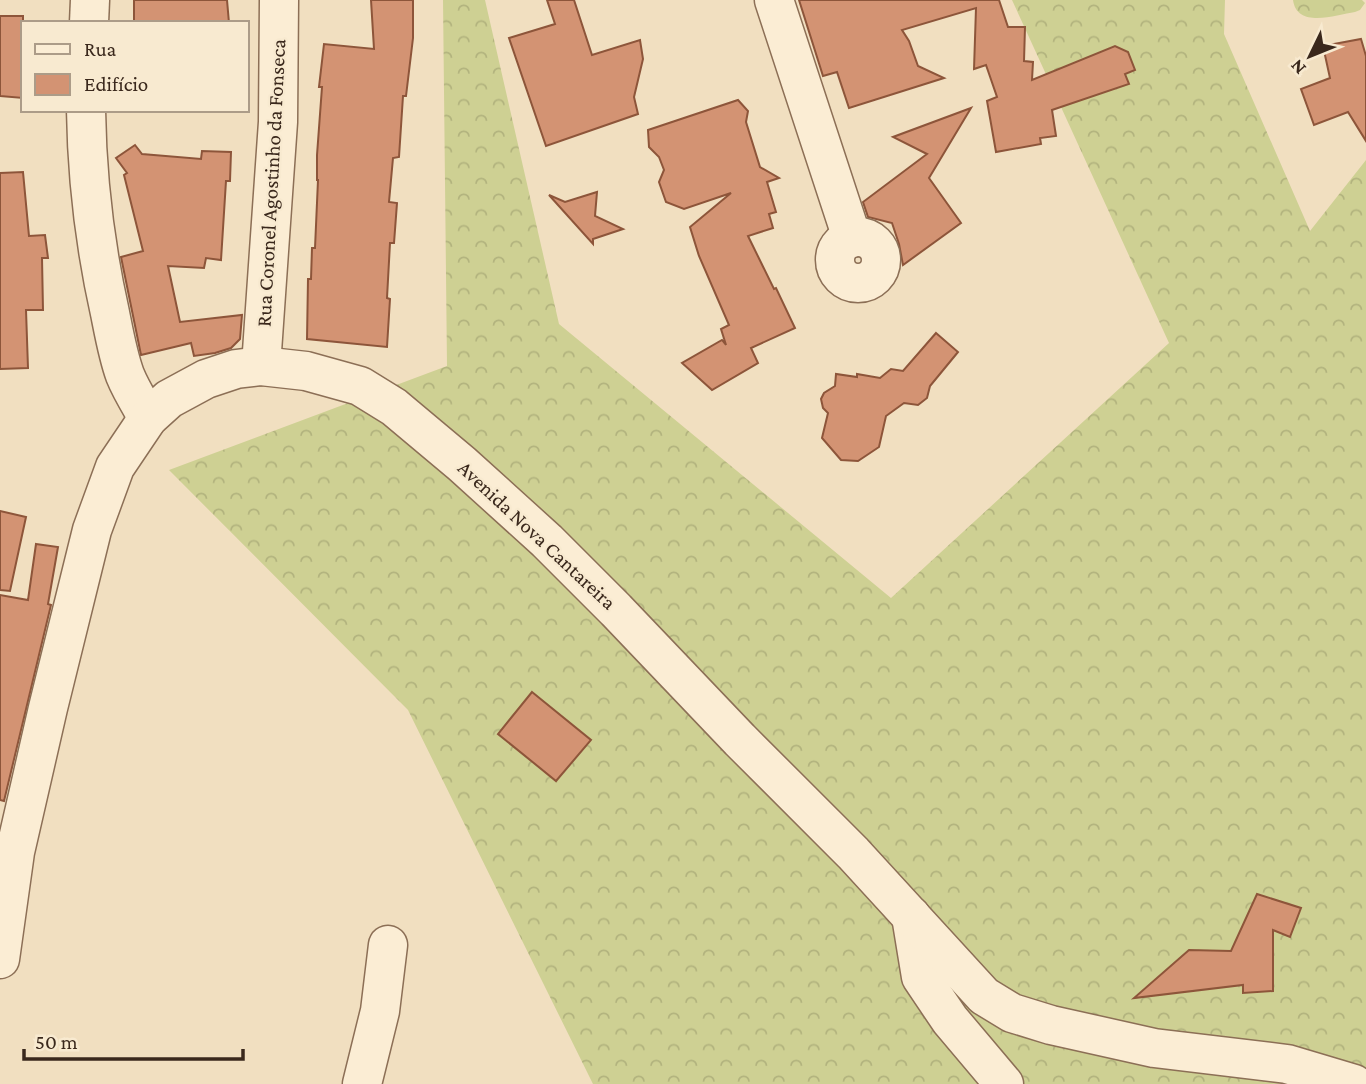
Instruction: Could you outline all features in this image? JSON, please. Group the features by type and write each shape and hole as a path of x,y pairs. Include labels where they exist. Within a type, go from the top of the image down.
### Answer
{"street":[{"path":"89,21 90,0"},
{"name":"Rua Coronel Agostinho da Fonseca","path":"261,366 278,122 279,0"},
{"path":"774,0 852,238"},
{"path":"86,112 93,222 105,289 125,374 148,418"},
{"name":"Avenida Nova Cantareira","path":"0,959 15,852 48,708 92,530 115,467 148,418 169,399 206,379 236,369 261,366 306,371 360,386 394,407 462,464 547,541 616,610 853,853 984,996 1012,1013 1051,1025 1154,1048 1287,1064 1354,1084"},
{"path":"911,916 921,977 950,1020 1004,1084"},
{"path":"362,1084 380,1011 388,945"}],"green space":[{"path":"443,0 485,0 559,324 891,598 1169,343 1012,0 1225,0 1224,34 1310,231 1366,160 1366,1084 593,1084 408,710 169,470 447,366"},
{"path":"1293,0 1362,0 1365,3 1355,12 1318,18 1302,15"}],"building":[{"path":"134,0 227,0 229,21 134,21"},
{"path":"371,0 413,0 413,38 406,96 403,96 399,157 393,158 389,202 397,203 394,243 390,243 387,347 307,339 308,279 311,279 312,248 315,248 322,87 319,87 324,44 374,49"},
{"path":"547,0 574,0 592,55 640,40 643,59 634,97 638,114 546,146 509,38 555,24"},
{"path":"799,0 999,0 1008,27 1025,27 1024,61 1033,62 1032,80 1115,46 1128,52 1135,70 1125,74 1129,84 1052,110 1056,136 1040,138 1041,144 996,152 987,101 997,97 986,65 974,69 976,8 902,30 918,66 944,78 849,108 837,72 823,76"},
{"path":"0,16 23,16 21,98 0,96"},
{"path":"1361,39 1366,56 1366,141 1348,112 1314,125 1301,89 1330,78 1323,46"},
{"path":"738,100 748,111 746,122 760,167 779,178 767,182 776,212 769,214 773,228 748,236 795,328 751,348 758,363 712,390 682,363 722,340 726,345 721,329 729,325 699,256 690,227 731,193 684,209 666,202 659,182 664,170 659,157 649,147 648,130"},
{"path":"971,108 929,178 961,223 903,265 892,223 868,217 863,202 927,154 893,137"},
{"path":"135,145 142,154 201,159 202,151 231,152 230,181 226,181 221,260 206,258 204,268 168,266 180,322 242,315 240,339 231,348 194,356 191,343 141,355 121,257 143,251 124,175 127,173 116,158"},
{"path":"23,172 29,236 45,235 48,258 42,258 43,310 26,310 28,368 0,369 0,173"},
{"path":"597,192 595,216 623,229 593,239 593,244 549,195 565,202"},
{"path":"936,333 958,352 930,386 927,398 918,405 904,403 886,416 879,447 858,461 841,460 822,438 828,413 823,408 821,399 824,393 835,386 836,374 880,378 891,369 903,371"},
{"path":"0,511 26,517 10,591 0,590"},
{"path":"36,544 58,547 48,604 51,605 4,801 0,800 0,595 28,600"},
{"path":"532,692 591,740 556,781 498,734"},
{"path":"1257,894 1301,908 1290,937 1273,930 1273,991 1243,993 1243,985 1134,998 1189,950 1231,951"}]}
